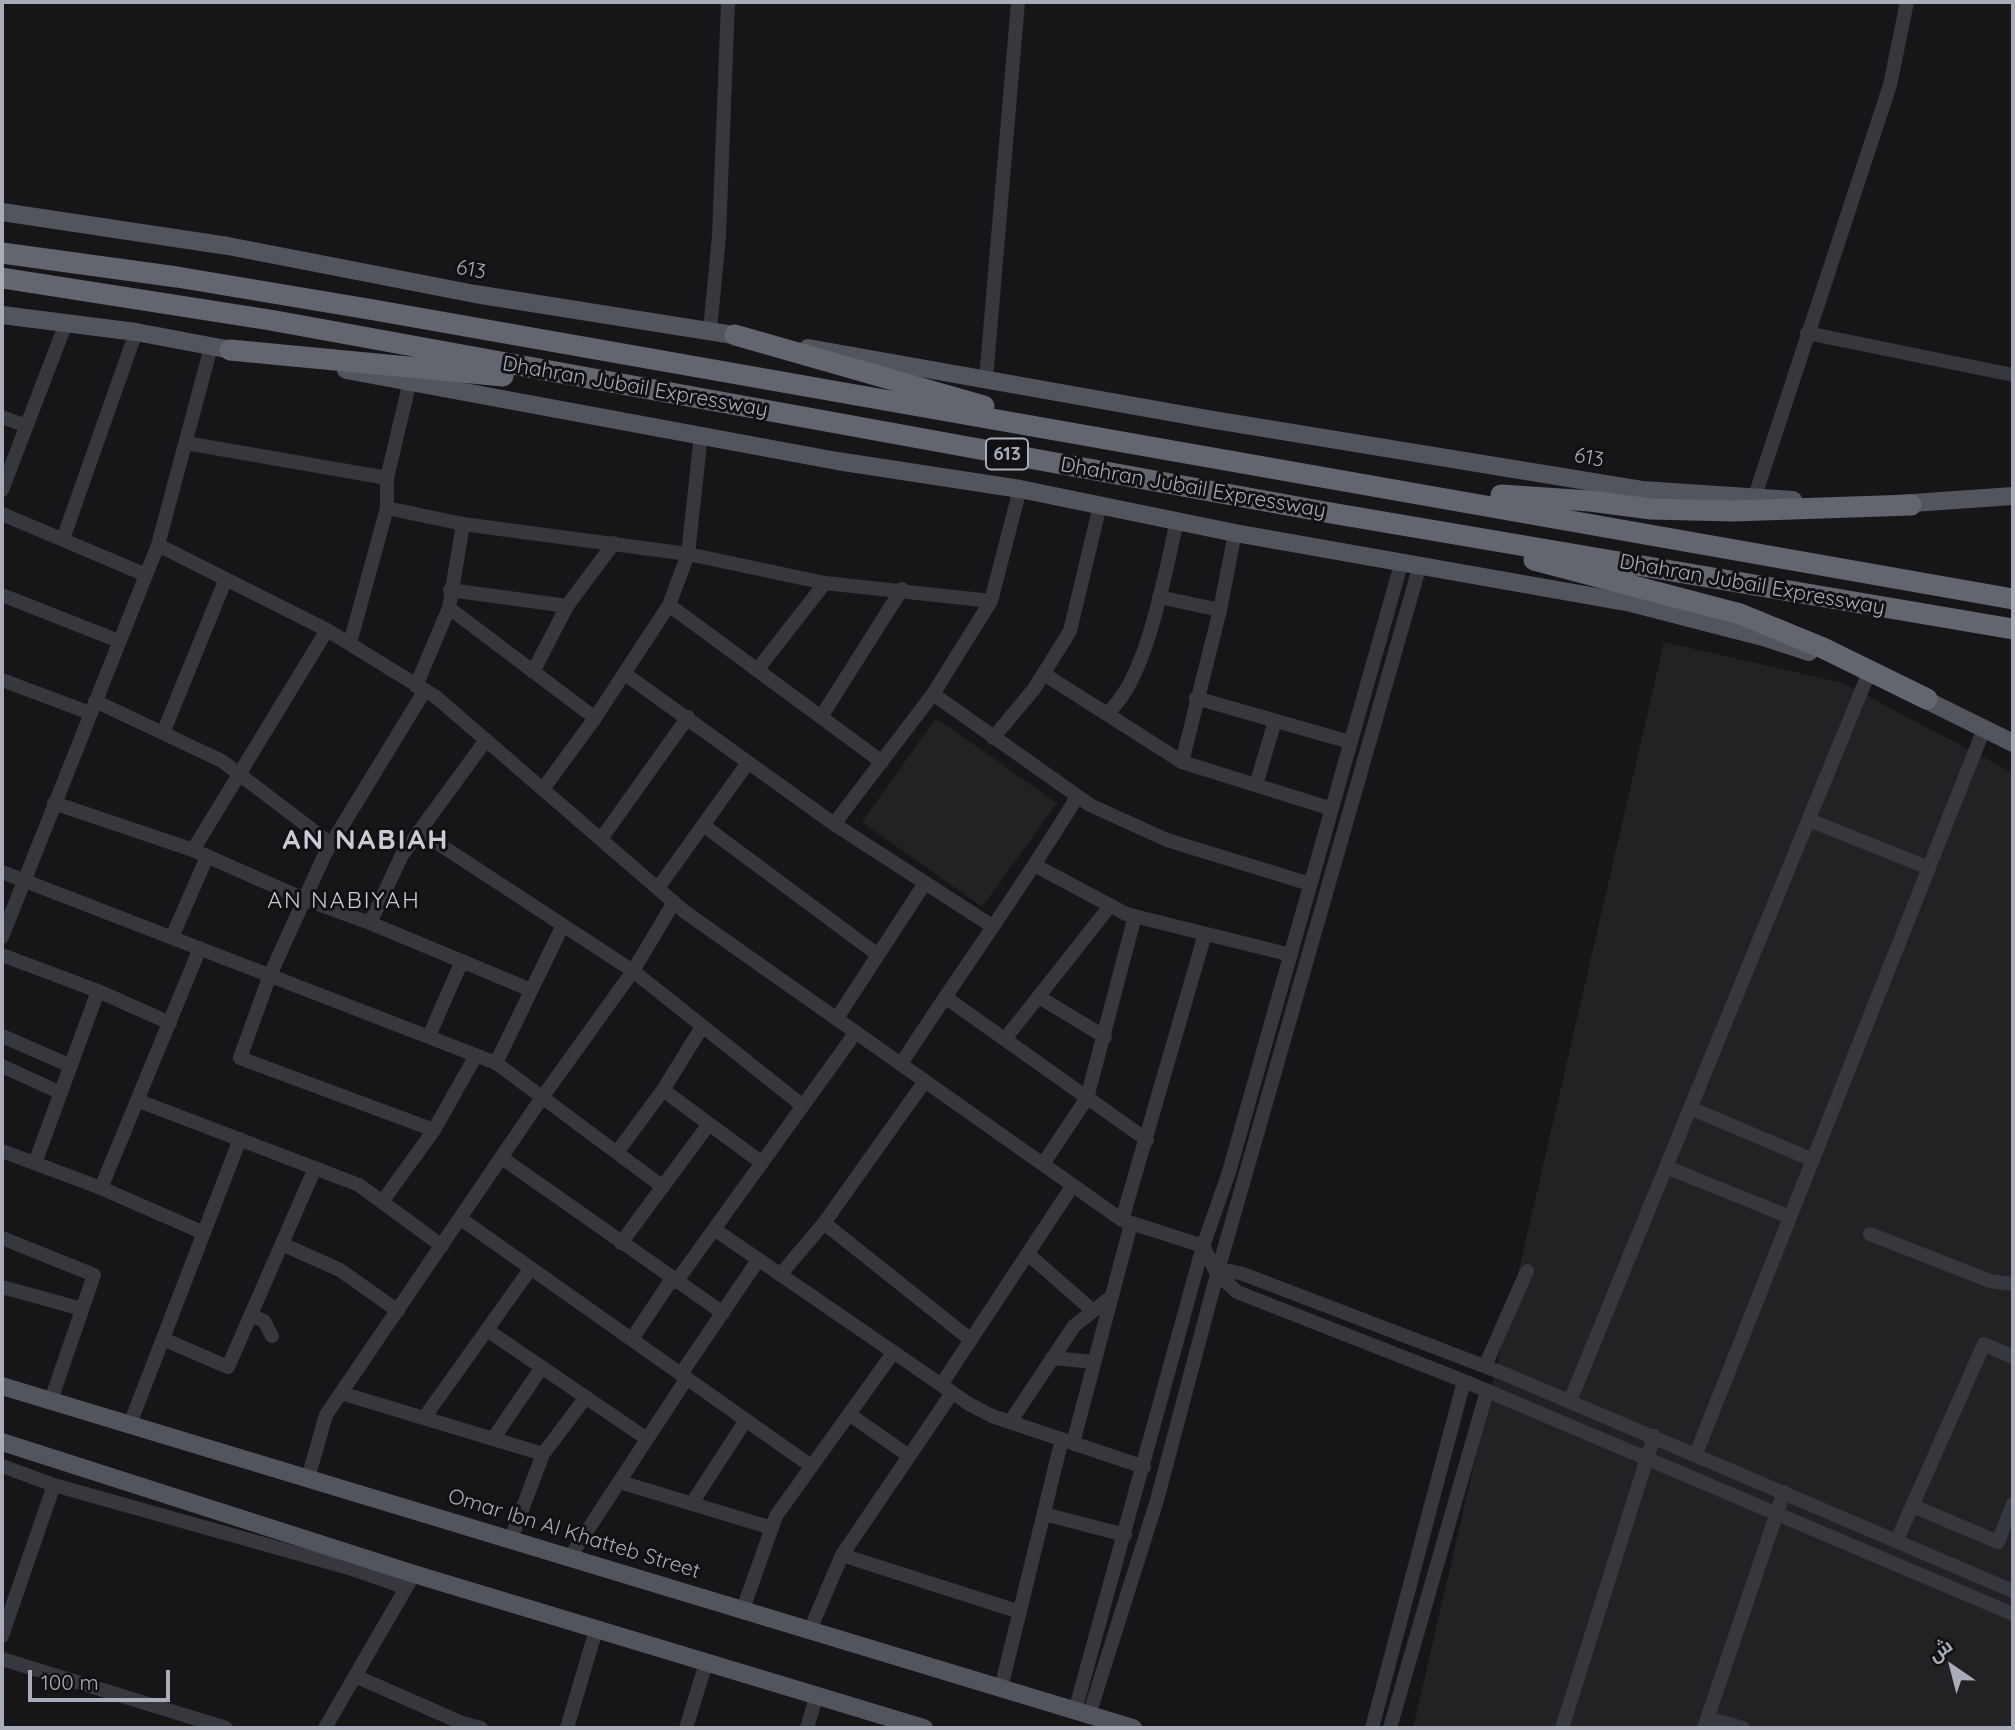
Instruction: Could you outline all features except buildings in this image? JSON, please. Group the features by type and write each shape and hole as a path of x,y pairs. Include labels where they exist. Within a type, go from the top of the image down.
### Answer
{"highway":[{"name":"Dhahran Jubail Expressway","path":"2,253 228,286 1403,489 2013,598"},
{"name":"Dhahran Jubail Expressway","path":"2,278 257,318 1331,513 2013,629"},
{"path":"735,335 1094,437"},
{"path":"221,348 651,390"},
{"path":"1403,489 1590,501 1651,509 1733,511 1911,505"},
{"path":"1331,513 1623,581 1740,614 1823,648 1927,699"}],"main road":[{"name":"613","path":"2,212 228,246 475,294 710,330 1642,490 1754,499 1911,505 2013,496"},
{"path":"2,315 136,332 701,435 1020,489 1235,533 1631,603 1776,641 1927,699 2013,743"},
{"name":"Omar Ibn Al Khatteb Street","path":"2,1386 1133,1728"},
{"path":"2,1442 410,1581 596,1630 817,1694 904,1725 924,1728"}],"street":[{"path":"710,330 719,236 728,2"},
{"path":"986,379 1018,2"},
{"path":"1754,499 1890,85 1907,2"},
{"path":"2,490 24,425 66,323"},
{"path":"63,539 136,332"},
{"path":"1807,333 2013,375"},
{"path":"2,937 158,545 186,443 221,348"},
{"path":"351,643 387,508 387,478 410,381"},
{"path":"2,417 24,425"},
{"path":"543,789 595,718 669,605 688,554 701,435"},
{"path":"186,443 387,478"},
{"path":"834,824 933,694 991,601 1020,489"},
{"path":"993,738 1044,674 1070,631 1100,505"},
{"path":"387,508 463,524 688,554 825,583 902,589 991,601"},
{"path":"2,514 146,575"},
{"path":"1107,713 1121,702 1150,632 1177,521"},
{"path":"434,1130 240,1058 270,975 304,899 331,844 421,688 449,608 463,524"},
{"path":"1182,762 1220,610 1235,533"},
{"path":"533,672 567,606 614,543"},
{"path":"158,545 225,581 327,629 421,688 486,740 674,902 1127,1222 1203,1246 1217,1274 1237,1292 1464,1381 2013,1614"},
{"path":"1082,1713 1125,1535 1203,1246 1229,1172 1402,561"},
{"path":"1082,1713 1157,1500 1217,1274 1420,565"},
{"path":"163,733 225,581"},
{"path":"757,670 825,583"},
{"path":"821,717 902,589"},
{"path":"450,590 567,606"},
{"path":"2,596 119,641"},
{"path":"1159,597 1220,610"},
{"path":"669,605 882,762"},
{"path":"449,608 595,718"},
{"path":"193,850 327,629"},
{"path":"625,674 834,824 992,926"},
{"path":"1044,674 1182,762 1332,809"},
{"path":"1570,1401 1868,675"},
{"path":"3,683 93,707 163,733 222,761 331,844"},
{"path":"933,694 1077,797 1167,840 1310,884"},
{"path":"1196,698 1350,742"},
{"path":"1361,703 1379,707"},
{"path":"601,839 688,717"},
{"path":"1256,785 1275,721"},
{"path":"1696,1454 1984,729"},
{"path":"370,923 402,855 486,740"},
{"path":"658,888 747,764"},
{"path":"901,1064 992,926 1036,866 1077,797"},
{"path":"54,803 193,850 304,899 370,923 531,990"},
{"path":"1809,820 1929,868"},
{"path":"703,825 878,955"},
{"path":"419,831 633,971 803,1106"},
{"path":"172,937 207,857"},
{"path":"1036,866 1135,916 1291,955"},
{"path":"2,872 496,1063 663,1187"},
{"path":"837,1018 925,883"},
{"path":"308,1478 326,1415 541,1099 633,971 674,902"},
{"path":"1005,1040 1110,905"},
{"path":"1043,1164 1087,1098 1135,916"},
{"path":"496,1063 562,927"},
{"path":"1001,1688 1044,1514 1094,1362 1147,1140 1205,934"},
{"path":"101,1188 200,948"},
{"path":"2,954 98,991 170,1023"},
{"path":"429,1036 462,961"},
{"path":"35,1163 98,991"},
{"path":"945,997 1147,1140"},
{"path":"1039,997 1105,1037"},
{"path":"618,1151 663,1090 702,1027"},
{"path":"632,1339 856,1032"},
{"path":"2,1036 71,1066"},
{"path":"382,1202 434,1130 475,1057"},
{"path":"2,1066 61,1093"},
{"path":"780,1275 824,1223 925,1081"},
{"path":"663,1090 762,1163"},
{"path":"139,1101 359,1185 442,1246"},
{"path":"1690,1108 1813,1160"},
{"path":"621,1243 709,1124"},
{"path":"130,1424 240,1139"},
{"path":"2,1151 101,1188 204,1233"},
{"path":"502,1158 723,1313"},
{"path":"1666,1167 1790,1217"},
{"path":"163,1339 228,1367 315,1168"},
{"path":"810,1630 842,1555 909,1456 971,1340 1073,1185"},
{"path":"461,1219 811,1466"},
{"path":"824,1223 971,1340"},
{"path":"714,1229 946,1389 992,1416 1144,1467"},
{"path":"1870,1234 1990,1281 2013,1283"},
{"path":"2,1238 94,1275 51,1400"},
{"path":"282,1244 340,1270 398,1311"},
{"path":"1028,1254 1093,1311"},
{"path":"570,1557 620,1482 758,1260"},
{"path":"424,1418 531,1268"},
{"path":"1217,1274 1230,1271 1243,1274 1485,1366 2013,1591"},
{"path":"1485,1366 1527,1271"},
{"path":"2,1287 82,1309"},
{"path":"1010,1422 1074,1326 1111,1297"},
{"path":"251,1315 264,1321 272,1336"},
{"path":"487,1329 647,1439"},
{"path":"1897,1540 1984,1344 2013,1357"},
{"path":"743,1609 776,1516 893,1353"},
{"path":"1052,1358 1094,1362"},
{"path":"493,1439 542,1367"},
{"path":"1373,1728 1464,1381"},
{"path":"1390,1728 1487,1391"},
{"path":"341,1393 543,1454"},
{"path":"510,1539 543,1454 586,1397"},
{"path":"849,1414 909,1456"},
{"path":"692,1503 746,1420"},
{"path":"1562,1728 1654,1436"},
{"path":"2,1466 54,1485 349,1568 410,1581 325,1728"},
{"path":"620,1482 772,1528"},
{"path":"2,1636 5,1617 54,1485"},
{"path":"1743,1728 1706,1723 1784,1492"},
{"path":"1913,1506 1998,1542 2013,1504"},
{"path":"1044,1514 1125,1535"},
{"path":"842,1555 1020,1612"},
{"path":"568,1728 596,1630"},
{"path":"2,1660 226,1728"},
{"path":"686,1728 706,1663"},
{"path":"355,1676 460,1726 481,1728"},
{"path":"807,1728 817,1694"}],"shaded area":[{"path":"1664,642 1843,683 2013,773 2013,1728 1413,1728"},
{"path":"936,718 1057,803 982,907 862,822"}],"district":[{"name":"AN NABIAH","path":"366,841"},
{"name":"AN NABIYAH","path":"344,901"}]}
